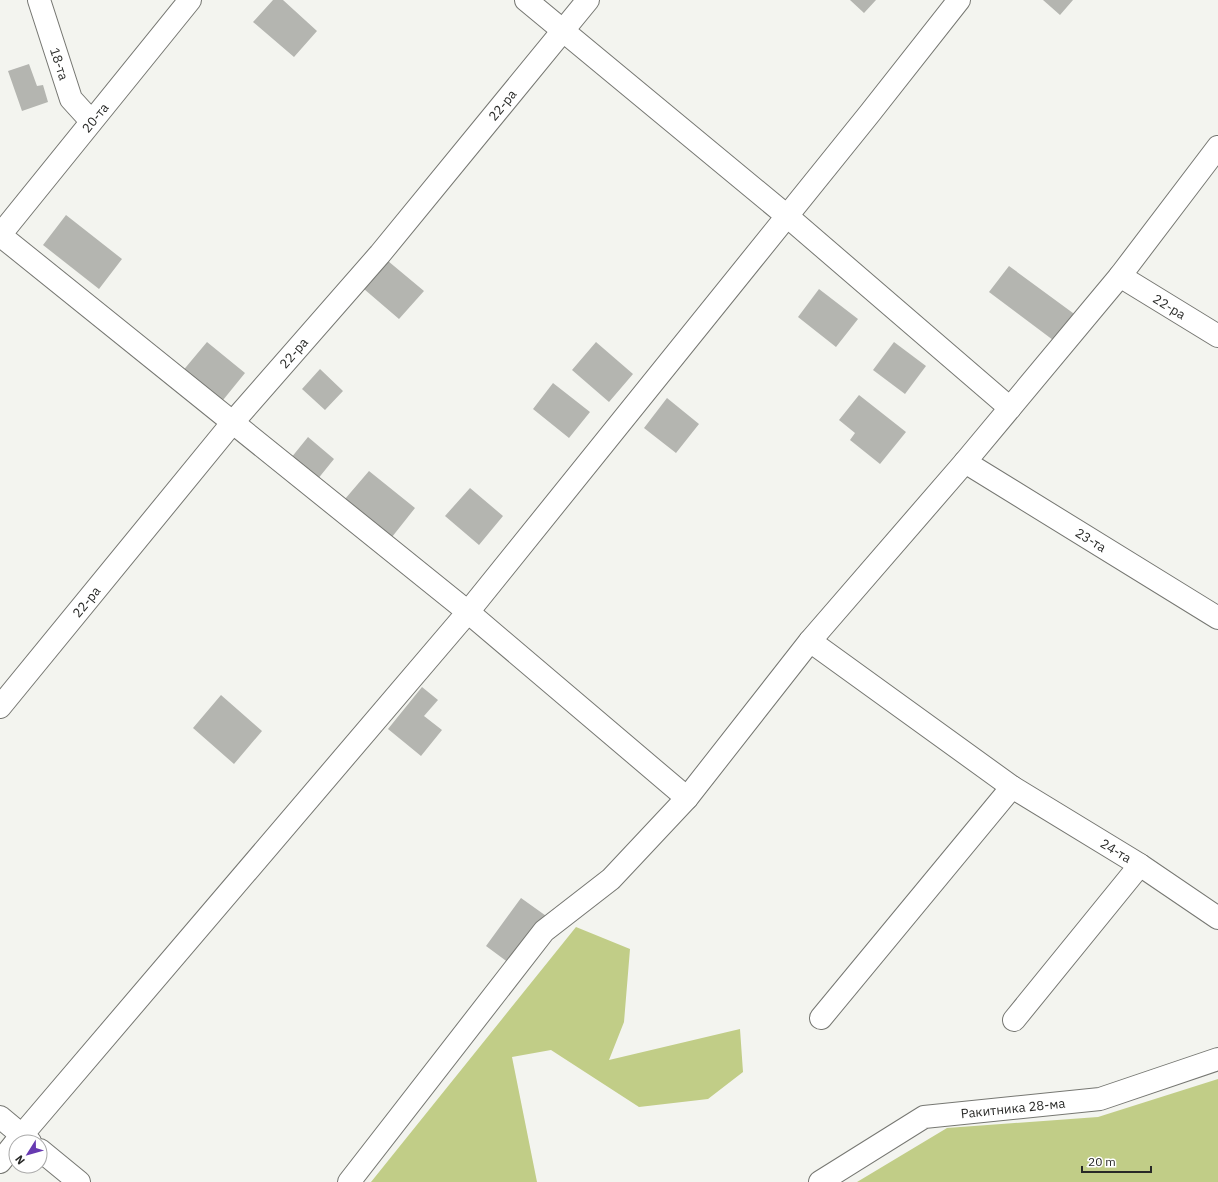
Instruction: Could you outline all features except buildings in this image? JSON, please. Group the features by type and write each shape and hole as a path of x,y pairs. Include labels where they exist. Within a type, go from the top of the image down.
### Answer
{"street":[{"name":"18-та","path":"39,0 71,99 91,121"},
{"name":"20-та","path":"0,235 190,0"},
{"path":"526,0 787,216 1010,408"},
{"name":"22-ра","path":"0,707 233,422 380,254 588,0"},
{"path":"26,1134 468,612 959,0"},
{"path":"349,1182 544,931 611,879 687,798 810,641 1010,408 1120,276 1218,147"},
{"path":"0,235 468,612 687,798"},
{"name":"22-ра","path":"1120,276 1218,336"},
{"name":"23-та","path":"964,462 1218,618"},
{"name":"24-та","path":"810,641 1012,787 1140,865 1218,918"},
{"path":"821,1018 1012,787"},
{"path":"1014,1020 1140,865"},
{"name":"Ракитника 28-ма","path":"820,1182 924,1117 1100,1099 1218,1059"},
{"path":"0,1117 16,1134"},
{"path":"0,1162 8,1154"},
{"path":"48,1156 80,1182"}],"green space":[{"path":"576,927 630,949 624,1022 609,1060 740,1029 743,1072 708,1099 639,1107 551,1050 512,1057 537,1182 371,1182"},
{"path":"1218,1079 1218,1182 857,1182 947,1128 1098,1117"}]}
